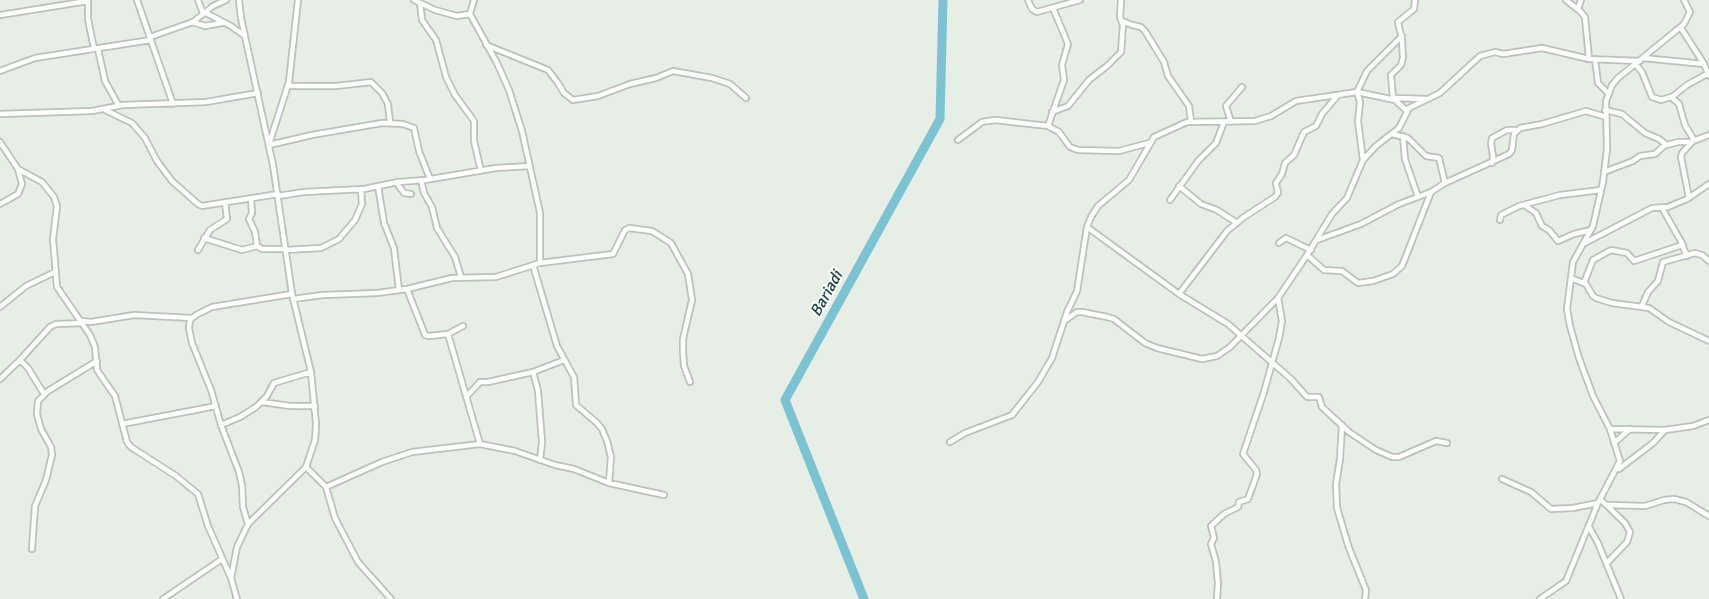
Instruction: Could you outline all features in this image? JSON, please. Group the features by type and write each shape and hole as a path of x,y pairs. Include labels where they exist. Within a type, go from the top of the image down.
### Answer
{"street":[{"path":"137,0 173,104"},
{"path":"198,0 203,13 231,26 245,36"},
{"path":"0,71 35,58 151,38 192,22 226,0"},
{"path":"231,578 237,547 248,524 306,467 315,440 315,406 310,372 292,296 269,144 239,0"},
{"path":"269,144 288,86 294,53 298,0"},
{"path":"414,0 447,14 457,16 470,14"},
{"path":"474,0 470,14 497,63 512,97 522,131 540,213 540,263"},
{"path":"1028,0 1036,12 1080,0"},
{"path":"1052,112 1068,106 1089,80 1118,56 1122,45 1123,25 1120,0"},
{"path":"1392,98 1391,75 1402,62 1402,36 1398,21 1414,9 1415,0"},
{"path":"1566,0 1585,17 1598,83 1609,94"},
{"path":"1578,9 1581,0"},
{"path":"1540,599 1566,582 1599,501 1617,470 1620,460 1610,429 1593,396 1573,340 1567,304 1573,279 1573,262 1591,230 1601,190 1607,141 1605,110 1609,94 1618,78 1681,28 1687,20 1690,12 1684,0"},
{"path":"0,15 88,1 88,19 105,81 119,106"},
{"path":"420,3 422,20 436,40 446,77 455,95 474,121 474,141 481,171"},
{"path":"1048,126 1064,80 1062,65 1068,44 1053,8"},
{"path":"1121,20 1139,26 1145,31 1164,62 1168,75 1189,106 1191,121"},
{"path":"192,22 205,26 222,22"},
{"path":"1639,62 1652,97 1661,100 1671,97 1687,85 1709,74 1681,28"},
{"path":"1363,160 1358,121 1360,102 1357,92 1367,71 1402,36"},
{"path":"486,45 548,70 564,93 573,100 598,96 673,71 723,81 737,88 746,98"},
{"path":"1064,321 1077,312 1111,318 1145,343 1202,359 1217,356 1230,347 1278,298 1311,250 1332,214 1347,198 1363,160 1376,146 1399,128 1407,111 1440,93 1467,67 1487,53 1503,54 1542,48 1592,59 1704,63"},
{"path":"288,86 336,86 370,82 382,93 388,104 390,123"},
{"path":"1231,122 1226,106 1242,87"},
{"path":"958,140 971,129 988,120 1048,126 1059,132 1070,147 1078,150 1119,151 1149,143 1160,134 1191,121 1231,122 1263,119 1293,102 1357,92 1392,98 1429,99"},
{"path":"0,114 105,110 119,106 206,102 258,93"},
{"path":"1179,294 1212,249 1237,222 1275,197 1278,193 1276,183 1304,132 1316,126 1322,114 1338,95"},
{"path":"1671,97 1679,104 1693,141"},
{"path":"1392,98 1407,111"},
{"path":"105,110 132,123 145,138 157,161 172,181 202,206 304,192 361,189 396,182 529,166"},
{"path":"1605,110 1622,114 1645,134 1659,139 1665,145"},
{"path":"1491,164 1492,138 1505,131 1551,122 1578,112 1598,113 1606,117"},
{"path":"1170,200 1198,161 1216,143 1224,122"},
{"path":"269,144 390,123 404,124 414,128 419,151 430,179"},
{"path":"1316,240 1361,224 1399,204 1491,164 1510,153 1516,130"},
{"path":"1392,134 1412,141 1426,156 1439,158 1445,183"},
{"path":"1604,172 1640,156 1654,154 1665,145 1693,141 1709,135"},
{"path":"1403,136 1406,159 1418,196"},
{"path":"1689,198 1681,157 1693,141"},
{"path":"0,142 22,178 18,194 0,204"},
{"path":"950,442 965,433 1012,415 1044,372 1052,358 1077,291 1087,227 1098,206 1130,180 1141,163 1149,143"},
{"path":"18,169 42,182 54,197 57,206 53,240 57,287 82,322 95,347 100,374 115,396 124,435 131,447 176,476 198,494 237,599"},
{"path":"421,180 424,193 432,207 437,228 455,257 461,277"},
{"path":"396,182 404,193 411,195"},
{"path":"1581,245 1653,208 1662,208 1689,198 1709,184"},
{"path":"378,186 384,223 394,248 399,290"},
{"path":"1179,186 1201,204 1237,222"},
{"path":"204,238 242,250 257,246 262,249 286,250 321,248 342,236 355,220 362,204 361,189"},
{"path":"1500,220 1501,215 1524,205 1560,195 1601,190"},
{"path":"1307,255 1324,270 1342,271 1358,283 1393,274 1402,266 1431,192"},
{"path":"251,199 252,213 249,219 255,232 257,246"},
{"path":"198,250 210,230 227,219 225,202"},
{"path":"1524,205 1536,213 1542,226 1550,230 1558,242 1574,234 1591,230"},
{"path":"1662,208 1687,256"},
{"path":"1087,227 1179,294 1242,335 1291,379 1307,397 1319,397 1321,406 1376,450 1392,457 1406,455 1436,441 1447,443"},
{"path":"0,379 50,327 56,324 91,322 134,315 192,318 212,307 292,296 399,290 461,277 496,277 540,263 613,254 628,228 652,231 663,237 671,243 686,267 692,292 683,352 684,366 690,382"},
{"path":"1280,243 1286,238 1311,250"},
{"path":"1584,283 1593,260 1611,250 1627,253 1634,261 1683,245"},
{"path":"1642,306 1648,292 1657,282 1663,262 1695,253 1709,261"},
{"path":"533,265 558,346 574,377 576,405 597,423 607,441 611,457 609,483"},
{"path":"0,307 26,286 55,272"},
{"path":"1573,279 1584,283 1593,296 1600,300 1642,306 1709,341"},
{"path":"407,289 425,335 448,334 463,326"},
{"path":"1217,599 1216,562 1211,544 1214,538 1212,526 1224,514 1238,507 1239,502 1246,501 1251,494 1257,472 1243,454 1273,364 1282,321 1278,298"},
{"path":"192,318 189,328 192,343 241,478 243,507 248,524"},
{"path":"448,334 480,444"},
{"path":"20,360 28,368 44,394"},
{"path":"466,397 480,382 533,372 564,360"},
{"path":"32,549 36,506 52,455 51,447 41,429 37,414 38,401 44,394 97,361"},
{"path":"221,425 240,417 262,402 274,383 310,372"},
{"path":"533,372 538,391 542,442 540,460"},
{"path":"262,402 290,406 315,406"},
{"path":"122,424 216,406"},
{"path":"1610,429 1665,430 1693,426 1709,420"},
{"path":"1342,425 1336,484 1337,508 1349,548 1366,590 1365,599"},
{"path":"1614,443 1630,429"},
{"path":"1617,470 1653,443 1665,430"},
{"path":"326,487 382,462 412,453 480,444 505,448 574,469 609,483 664,495"},
{"path":"306,467 326,487 336,518 358,562 391,599"},
{"path":"1502,479 1531,492 1551,509 1573,508 1599,501 1606,505 1625,523 1630,532 1627,542 1607,563"},
{"path":"1606,505 1645,506 1674,499 1694,506 1709,516"},
{"path":"1589,527 1607,563 1621,599"},
{"path":"163,599 222,559"}],"waterway":[{"name":"Bariadi","path":"864,599 785,400 940,119 943,0"}]}
